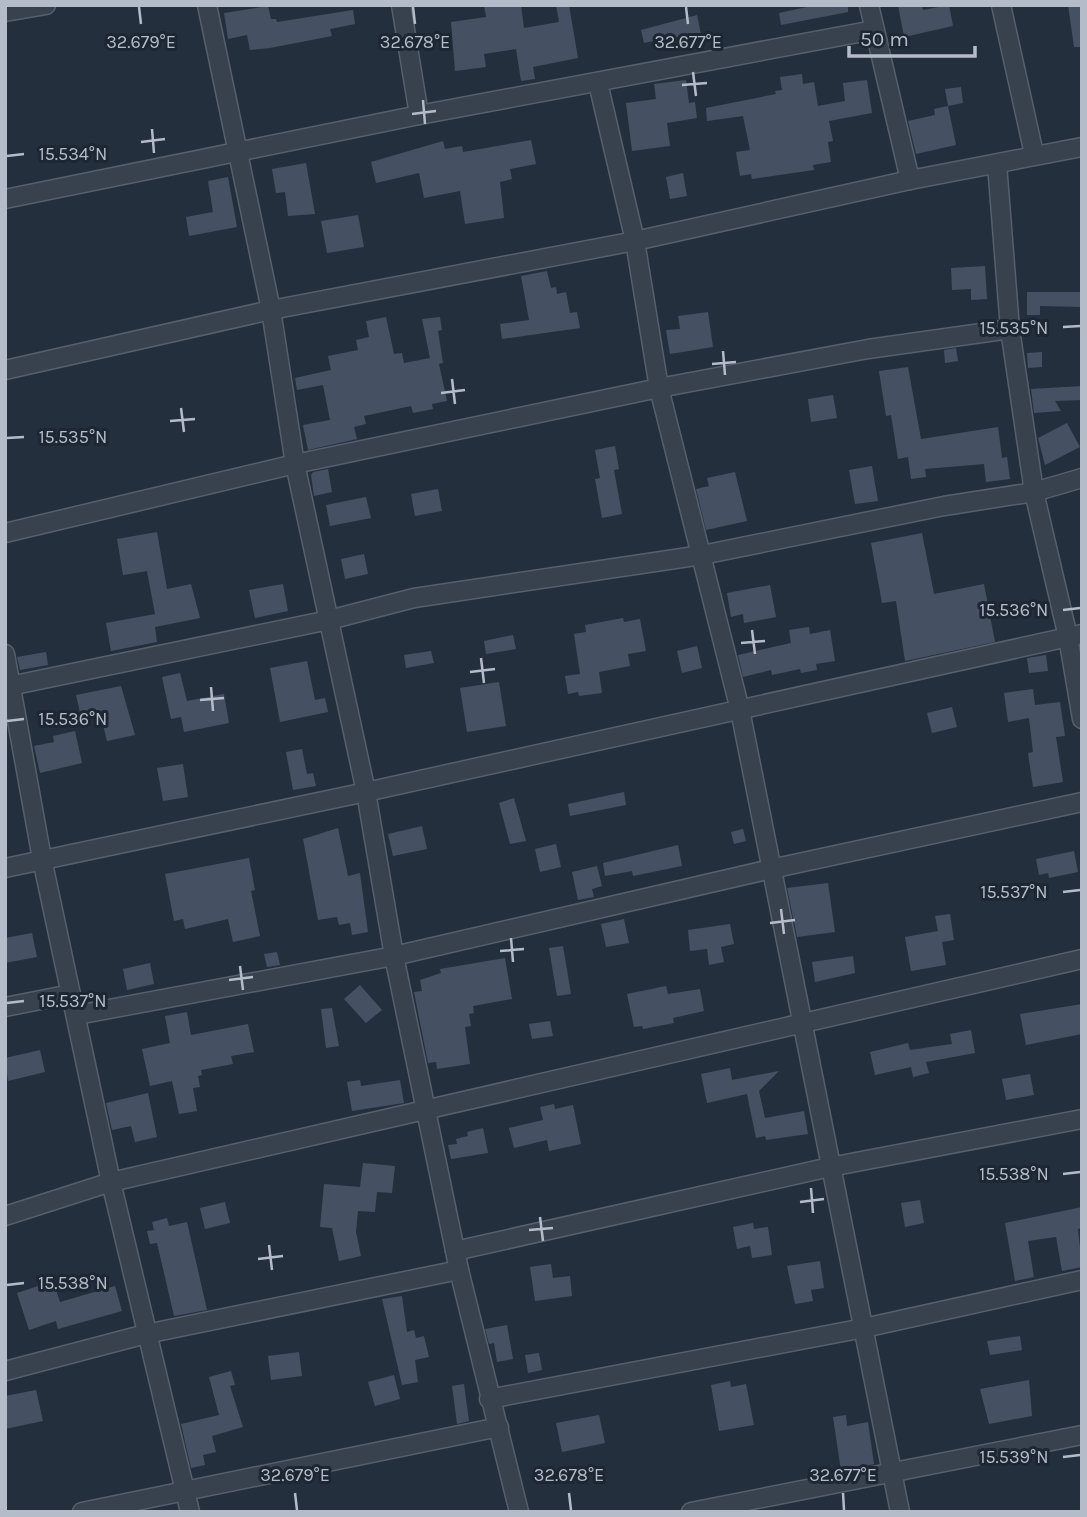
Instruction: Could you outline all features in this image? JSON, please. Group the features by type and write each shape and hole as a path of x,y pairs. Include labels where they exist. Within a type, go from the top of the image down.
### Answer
{"street":[{"path":"5,12 46,5"},
{"path":"207,5 271,310 295,464 366,792 394,956 455,1251 489,1399 499,1427 519,1512"},
{"path":"401,5 419,115"},
{"path":"869,5 910,180"},
{"path":"1001,5 1034,155"},
{"path":"5,199 239,150 874,30"},
{"path":"598,83 635,241 659,388 740,710 900,1512"},
{"path":"5,370 271,310 635,241 910,180 1082,147"},
{"path":"997,164 1010,329 1034,492 1075,636 1082,719"},
{"path":"5,533 295,464 659,388 868,349 1010,329"},
{"path":"7,686 329,620 414,598 702,555 944,506 1034,492 1082,478"},
{"path":"5,868 366,792 1075,636"},
{"path":"5,654 7,686 111,1182 190,1512"},
{"path":"77,1015 394,956 771,869 1082,802"},
{"path":"5,1216 111,1182 1082,959"},
{"path":"5,1007 71,994"},
{"path":"455,1251 830,1167 1082,1119"},
{"path":"5,1371 146,1334 459,1270"},
{"path":"489,1399 864,1328 1082,1280"},
{"path":"82,1512 499,1427"},
{"path":"691,1512 1082,1435"}],"building":[{"path":"484,5 521,5 524,28 559,22 556,5 569,5 578,58 533,67 535,79 521,81 516,49 484,54 486,67 455,71 451,22 486,17"},
{"path":"816,5 848,5 848,12 781,25 779,13"},
{"path":"898,5 922,5 923,10 949,5 953,26 904,37"},
{"path":"1068,5 1082,5 1082,47 1074,47"},
{"path":"268,6 271,19 276,19 277,22 353,10 355,24 330,29 332,36 270,48 250,50 247,35 228,39 224,13"},
{"path":"697,15 702,39 695,40 696,43 666,50 663,39 644,43 641,30"},
{"path":"802,74 803,84 814,82 818,106 845,101 843,83 867,80 872,113 829,121 833,141 828,142 831,162 813,165 814,170 752,179 751,174 740,176 736,152 750,150 743,116 707,121 706,108 776,94 775,91 782,90 780,77"},
{"path":"686,80 689,103 695,102 697,118 667,123 670,146 632,151 626,103 656,99 654,84"},
{"path":"961,87 963,103 948,106 945,89"},
{"path":"948,106 956,145 916,154 908,121 935,115 934,109"},
{"path":"531,140 536,164 510,169 512,179 500,182 504,218 465,224 460,191 424,198 419,173 376,183 371,162 443,141 445,149 462,146 463,152"},
{"path":"306,163 315,214 288,216 285,192 276,193 272,169"},
{"path":"683,173 687,196 670,199 666,177"},
{"path":"228,177 237,227 189,236 186,217 213,212 208,181"},
{"path":"358,215 364,247 327,253 321,221"},
{"path":"985,266 987,299 971,300 971,289 952,290 951,268"},
{"path":"547,271 551,288 556,287 557,294 566,292 570,313 577,312 580,328 502,339 500,324 529,320 521,276"},
{"path":"1027,292 1082,292 1082,307 1040,306 1040,315 1027,315"},
{"path":"708,312 713,347 670,354 666,330 680,329 678,316"},
{"path":"386,317 394,354 402,353 404,363 430,358 422,319 440,317 442,330 438,331 443,363 439,364 447,401 432,404 433,409 413,413 411,406 364,416 366,424 354,427 357,439 308,450 303,425 330,420 323,385 297,390 295,378 331,370 328,356 358,350 356,340 369,337 366,321"},
{"path":"956,348 958,361 945,363 944,350"},
{"path":"1042,352 1042,367 1028,368 1027,353"},
{"path":"908,367 921,439 998,427 1002,458 1007,457 1010,479 986,482 984,464 925,469 926,477 911,479 908,457 898,459 891,415 886,416 879,371"},
{"path":"1082,386 1082,400 1055,401 1061,411 1034,413 1031,389"},
{"path":"833,395 837,418 811,422 808,399"},
{"path":"1067,423 1080,447 1045,465 1038,438"},
{"path":"615,446 619,469 614,470 622,514 602,518 595,479 600,478 595,450"},
{"path":"872,466 878,501 855,504 849,470"},
{"path":"328,469 332,492 314,496 311,475 313,472"},
{"path":"735,472 747,521 706,530 696,489 709,486 707,478"},
{"path":"438,489 442,511 415,516 411,494"},
{"path":"366,497 371,518 330,526 326,505"},
{"path":"157,532 167,589 191,584 200,618 155,627 157,642 111,651 106,623 155,614 147,571 123,575 117,539"},
{"path":"922,533 934,594 984,584 995,642 905,661 896,601 882,603 871,543"},
{"path":"364,554 368,574 345,579 341,559"},
{"path":"283,584 288,611 255,618 249,590"},
{"path":"770,585 776,617 744,623 743,614 731,617 727,593"},
{"path":"623,618 624,622 640,619 646,651 628,654 630,666 599,672 602,693 579,696 578,692 568,694 565,676 580,674 574,634 586,632 585,625"},
{"path":"809,627 810,634 830,630 835,661 816,664 817,670 801,673 800,669 772,675 771,670 743,677 738,655 791,643 789,630"},
{"path":"513,635 516,649 486,654 484,641"},
{"path":"697,646 702,668 682,673 677,651"},
{"path":"431,651 434,663 406,668 404,655"},
{"path":"46,652 48,665 20,670 17,657"},
{"path":"1046,655 1048,671 1029,673 1027,658"},
{"path":"307,661 315,700 325,698 328,712 280,722 270,668"},
{"path":"180,673 187,701 224,694 229,723 184,732 181,717 171,719 162,677"},
{"path":"499,682 506,726 467,732 460,688"},
{"path":"121,686 135,735 107,741 100,713 81,717 76,695"},
{"path":"1033,689 1035,705 1060,702 1065,736 1056,737 1063,782 1033,787 1028,753 1033,752 1029,718 1008,722 1004,693"},
{"path":"952,707 957,727 932,733 927,713"},
{"path":"75,731 82,763 40,773 34,746 54,742 53,736"},
{"path":"302,749 307,774 313,773 316,786 293,790 286,752"},
{"path":"183,764 188,797 163,801 157,768"},
{"path":"624,792 626,805 570,816 568,804"},
{"path":"514,798 526,841 510,844 499,803"},
{"path":"422,826 427,849 393,856 388,834"},
{"path":"338,828 348,876 360,873 368,932 352,935 350,923 339,925 337,917 318,920 303,839"},
{"path":"743,829 746,841 734,844 731,832"},
{"path":"556,844 561,867 540,872 535,849"},
{"path":"678,845 682,866 633,876 632,871 605,876 603,863"},
{"path":"1074,851 1078,872 1049,878 1048,873 1039,875 1036,859"},
{"path":"249,858 255,890 251,891 260,936 233,942 228,919 185,929 183,919 174,921 165,874"},
{"path":"597,866 602,886 592,889 594,897 578,900 572,872"},
{"path":"828,883 835,932 797,937 787,888"},
{"path":"950,914 954,940 942,942 946,965 911,971 905,937 938,931 935,916"},
{"path":"624,919 629,943 606,947 601,924"},
{"path":"730,924 734,944 721,947 724,962 709,965 707,949 690,951 688,930"},
{"path":"32,933 37,957 5,963 5,938"},
{"path":"563,946 571,994 557,996 549,948"},
{"path":"277,952 280,965 267,967 264,954"},
{"path":"853,956 855,973 815,982 812,962"},
{"path":"505,958 512,999 473,1006 474,1013 469,1014 471,1026 465,1027 470,1064 437,1069 436,1062 428,1063 414,992 422,991 420,980 441,973 440,969"},
{"path":"150,963 154,984 127,990 123,969"},
{"path":"360,985 382,1010 366,1023 344,999"},
{"path":"666,986 668,994 700,989 704,1011 673,1018 674,1023 643,1029 642,1026 634,1027 627,994"},
{"path":"1082,1004 1082,1034 1026,1045 1020,1014"},
{"path":"332,1008 339,1046 326,1048 321,1009"},
{"path":"187,1012 191,1035 248,1024 254,1052 231,1056 233,1064 201,1070 202,1075 198,1076 200,1087 193,1088 197,1111 179,1114 172,1081 150,1086 142,1049 170,1043 165,1016"},
{"path":"550,1021 553,1036 532,1039 529,1024"},
{"path":"971,1030 975,1053 926,1062 929,1073 913,1077 911,1067 875,1075 870,1052 908,1043 910,1050 952,1044 950,1034"},
{"path":"40,1050 45,1072 8,1081 5,1058"},
{"path":"730,1068 732,1080 779,1071 759,1091 765,1118 804,1111 808,1134 766,1140 765,1136 756,1138 747,1094 707,1103 701,1074"},
{"path":"1030,1074 1034,1095 1006,1100 1002,1079"},
{"path":"360,1080 361,1086 400,1080 404,1103 352,1111 347,1082"},
{"path":"148,1093 157,1137 135,1142 131,1126 112,1130 106,1103"},
{"path":"554,1104 555,1109 573,1105 581,1144 549,1151 547,1140 514,1148 509,1128 543,1120 540,1107"},
{"path":"483,1128 488,1153 451,1159 448,1145 457,1144 456,1139 468,1136 467,1132"},
{"path":"363,1163 395,1166 392,1193 377,1192 375,1212 358,1211 356,1232 361,1256 339,1261 332,1228 320,1227 324,1184 360,1187"},
{"path":"920,1200 924,1223 905,1227 901,1203"},
{"path":"225,1202 230,1223 205,1229 200,1208"},
{"path":"1082,1207 1082,1228 1078,1229 1082,1267 1062,1271 1056,1237 1028,1241 1034,1277 1015,1281 1005,1223"},
{"path":"167,1218 169,1226 187,1222 207,1310 174,1316 157,1243 150,1244 147,1231 154,1230 152,1222"},
{"path":"753,1223 754,1229 768,1227 772,1255 752,1258 750,1246 737,1249 733,1227"},
{"path":"820,1261 824,1288 811,1290 813,1301 795,1304 787,1266"},
{"path":"551,1264 553,1278 570,1276 572,1296 535,1301 530,1267"},
{"path":"53,1281 60,1302 115,1286 122,1311 58,1329 56,1321 29,1330 17,1293"},
{"path":"402,1296 407,1332 414,1330 416,1338 424,1336 429,1357 415,1360 418,1382 402,1385 382,1299"},
{"path":"507,1325 513,1359 497,1362 494,1343 489,1344 485,1329"},
{"path":"1020,1336 1022,1350 990,1355 987,1341"},
{"path":"299,1352 302,1376 271,1380 268,1356"},
{"path":"539,1353 542,1370 528,1373 525,1355"},
{"path":"231,1371 235,1385 230,1386 243,1427 212,1436 216,1452 203,1455 205,1465 191,1468 181,1424 219,1415 209,1377"},
{"path":"394,1375 400,1399 375,1406 368,1382"},
{"path":"1029,1380 1032,1416 989,1424 980,1389"},
{"path":"730,1381 731,1387 746,1384 754,1425 719,1431 711,1385"},
{"path":"464,1384 469,1421 457,1424 452,1386"},
{"path":"36,1390 43,1421 5,1429 5,1396"},
{"path":"599,1415 605,1443 562,1452 556,1423"},
{"path":"846,1415 847,1426 868,1422 874,1464 841,1471 833,1417"}]}
